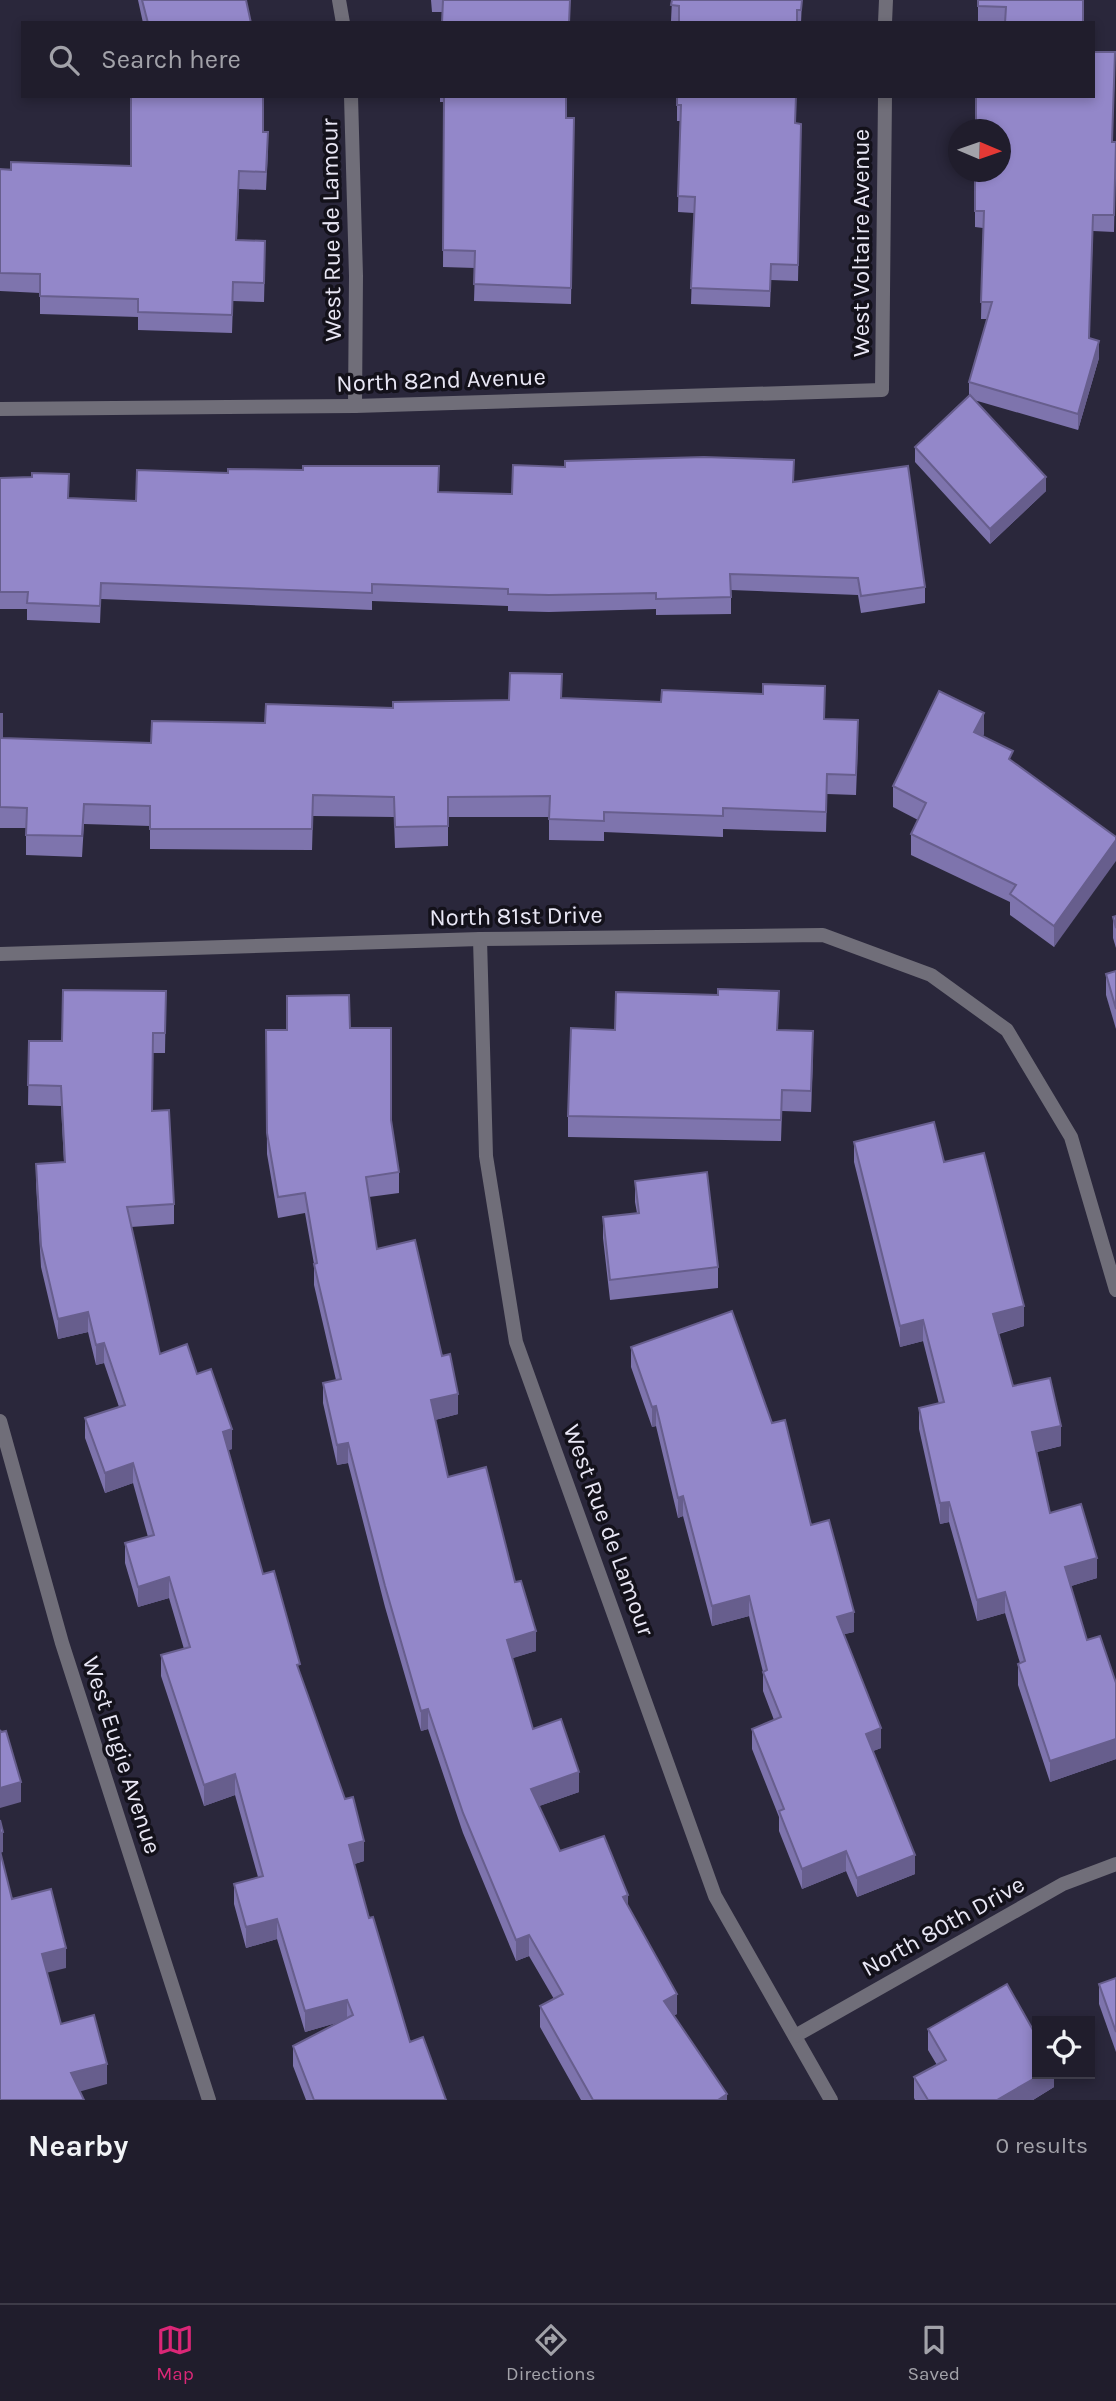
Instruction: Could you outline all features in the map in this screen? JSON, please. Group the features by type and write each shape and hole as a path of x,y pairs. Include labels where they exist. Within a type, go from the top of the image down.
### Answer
{"street":[{"path":"339,0 343,21"},
{"path":"886,0 886,21"},
{"name":"West Rue de Lamour","path":"351,98 356,276 355,406"},
{"name":"West Voltaire Avenue","path":"883,390 885,98"},
{"name":"North 82nd Avenue","path":"0,409 355,406 883,390"},
{"name":"North 81st Drive","path":"0,954 480,939 823,935 931,975 1007,1030 1071,1137 1115,1283"},
{"name":"West Rue de Lamour","path":"480,939 486,1156 516,1342 715,1896 831,2100"},
{"name":"West Eugie Avenue","path":"0,1421 62,1643 209,2100"},
{"name":"North 80th Drive","path":"795,2036 1063,1884 1116,1864"}],"building":[{"path":"142,0 246,0 251,21 147,21"},
{"path":"443,0 570,0 569,21 442,21"},
{"path":"672,0 802,0 801,10 797,10 797,21 679,21 679,6 671,5"},
{"path":"978,0 1083,0 1083,21 1005,21 1006,7 978,6"},
{"path":"1095,52 1115,52 1112,142 1116,142 1114,215 1093,215 1089,338 1099,341 1078,414 969,382 992,302 981,302 984,211 975,211 975,182 1011,182 1011,119 976,119 976,98 1095,98"},
{"path":"131,98 263,98 263,132 268,132 266,172 239,171 236,240 265,241 264,283 233,282 232,315 138,312 138,299 40,296 40,274 0,273 0,169 11,170 11,162 131,166"},
{"path":"444,98 566,98 566,118 574,118 571,288 474,284 475,251 443,250"},
{"path":"677,98 796,98 795,123 801,124 798,265 771,264 770,291 691,288 695,197 678,196 681,105 677,105"},
{"path":"970,395 1046,477 990,529 915,447"},
{"path":"704,457 794,460 793,482 908,466 925,587 861,596 858,578 730,574 731,597 656,599 656,593 508,594 508,589 372,584 372,593 101,583 100,606 27,603 28,592 0,592 0,478 32,477 32,473 69,474 68,498 136,501 137,470 228,473 228,469 303,470 303,466 439,466 438,492 512,494 513,465 565,467 565,461"},
{"path":"510,673 562,674 561,698 661,702 662,690 763,694 763,684 825,686 824,719 858,720 856,775 827,774 826,812 723,808 723,816 604,812 604,821 549,819 550,796 448,797 448,826 395,827 394,797 313,795 312,829 150,829 150,806 84,804 82,836 26,835 27,808 0,807 0,714 2,738 151,743 152,721 265,723 266,704 393,708 393,702 509,700"},
{"path":"939,691 984,713 974,732 1013,751 1009,759 1116,837 1054,926 1010,894 1016,885 911,834 926,803 893,786"},
{"path":"1116,971 1116,1009 1106,974"},
{"path":"718,989 779,991 777,1030 813,1031 811,1091 782,1090 781,1120 568,1116 571,1028 615,1030 616,992 718,995"},
{"path":"63,990 166,991 165,1033 153,1033 152,1111 169,1110 174,1204 127,1207 160,1354 187,1344 197,1374 211,1369 232,1429 223,1432 263,1574 274,1571 300,1664 297,1665 345,1799 353,1797 364,1841 349,1845 369,1918 373,1917 410,2042 423,2037 446,2100 314,2100 293,2046 353,2015 347,2000 305,2011 277,1919 246,1927 234,1884 263,1876 235,1774 204,1785 161,1655 190,1647 169,1577 138,1587 125,1543 154,1535 133,1463 105,1473 85,1418 125,1405 104,1343 96,1345 88,1312 58,1319 41,1246 36,1164 65,1162 61,1086 28,1085 29,1041 62,1041"},
{"path":"349,995 350,1028 391,1028 391,1120 399,1172 366,1177 377,1249 415,1240 442,1356 450,1354 458,1394 431,1400 448,1477 486,1467 515,1582 521,1581 536,1631 507,1640 533,1729 561,1719 579,1772 531,1789 560,1851 604,1836 628,1895 623,1897 677,1994 664,2001 727,2094 718,2100 593,2100 540,2006 563,1994 529,1935 516,1940 463,1813 428,1709 421,1711 348,1443 337,1445 323,1383 341,1379 314,1264 317,1263 305,1193 278,1197 267,1133 266,1030 287,1030 287,996"},
{"path":"934,1122 944,1162 984,1153 1024,1306 993,1314 1013,1386 1050,1378 1061,1426 1032,1432 1050,1513 1081,1504 1097,1558 1065,1567 1087,1640 1100,1636 1116,1683 1116,1739 1050,1761 1018,1664 1025,1661 1005,1592 977,1600 949,1502 940,1503 919,1408 944,1402 923,1320 900,1326 854,1142"},
{"path":"707,1172 718,1267 610,1280 603,1217 639,1213 635,1181"},
{"path":"732,1311 772,1423 785,1420 811,1525 829,1520 854,1612 837,1617 881,1728 866,1734 915,1855 857,1878 846,1851 802,1869 779,1811 784,1809 752,1729 781,1717 763,1672 767,1670 749,1596 712,1606 683,1496 678,1498 656,1406 652,1407 631,1347"},
{"path":"0,1730 6,1731 21,1782 0,1788"},
{"path":"0,1851 12,1899 51,1889 66,1948 42,1954 61,2024 94,2015 107,2064 71,2073 84,2100 0,2100"},
{"path":"1116,1978 1116,2032 1099,1984"},
{"path":"1007,1984 1032,2028 1033,2079 997,2100 928,2100 914,2077 946,2060 928,2029"}]}
